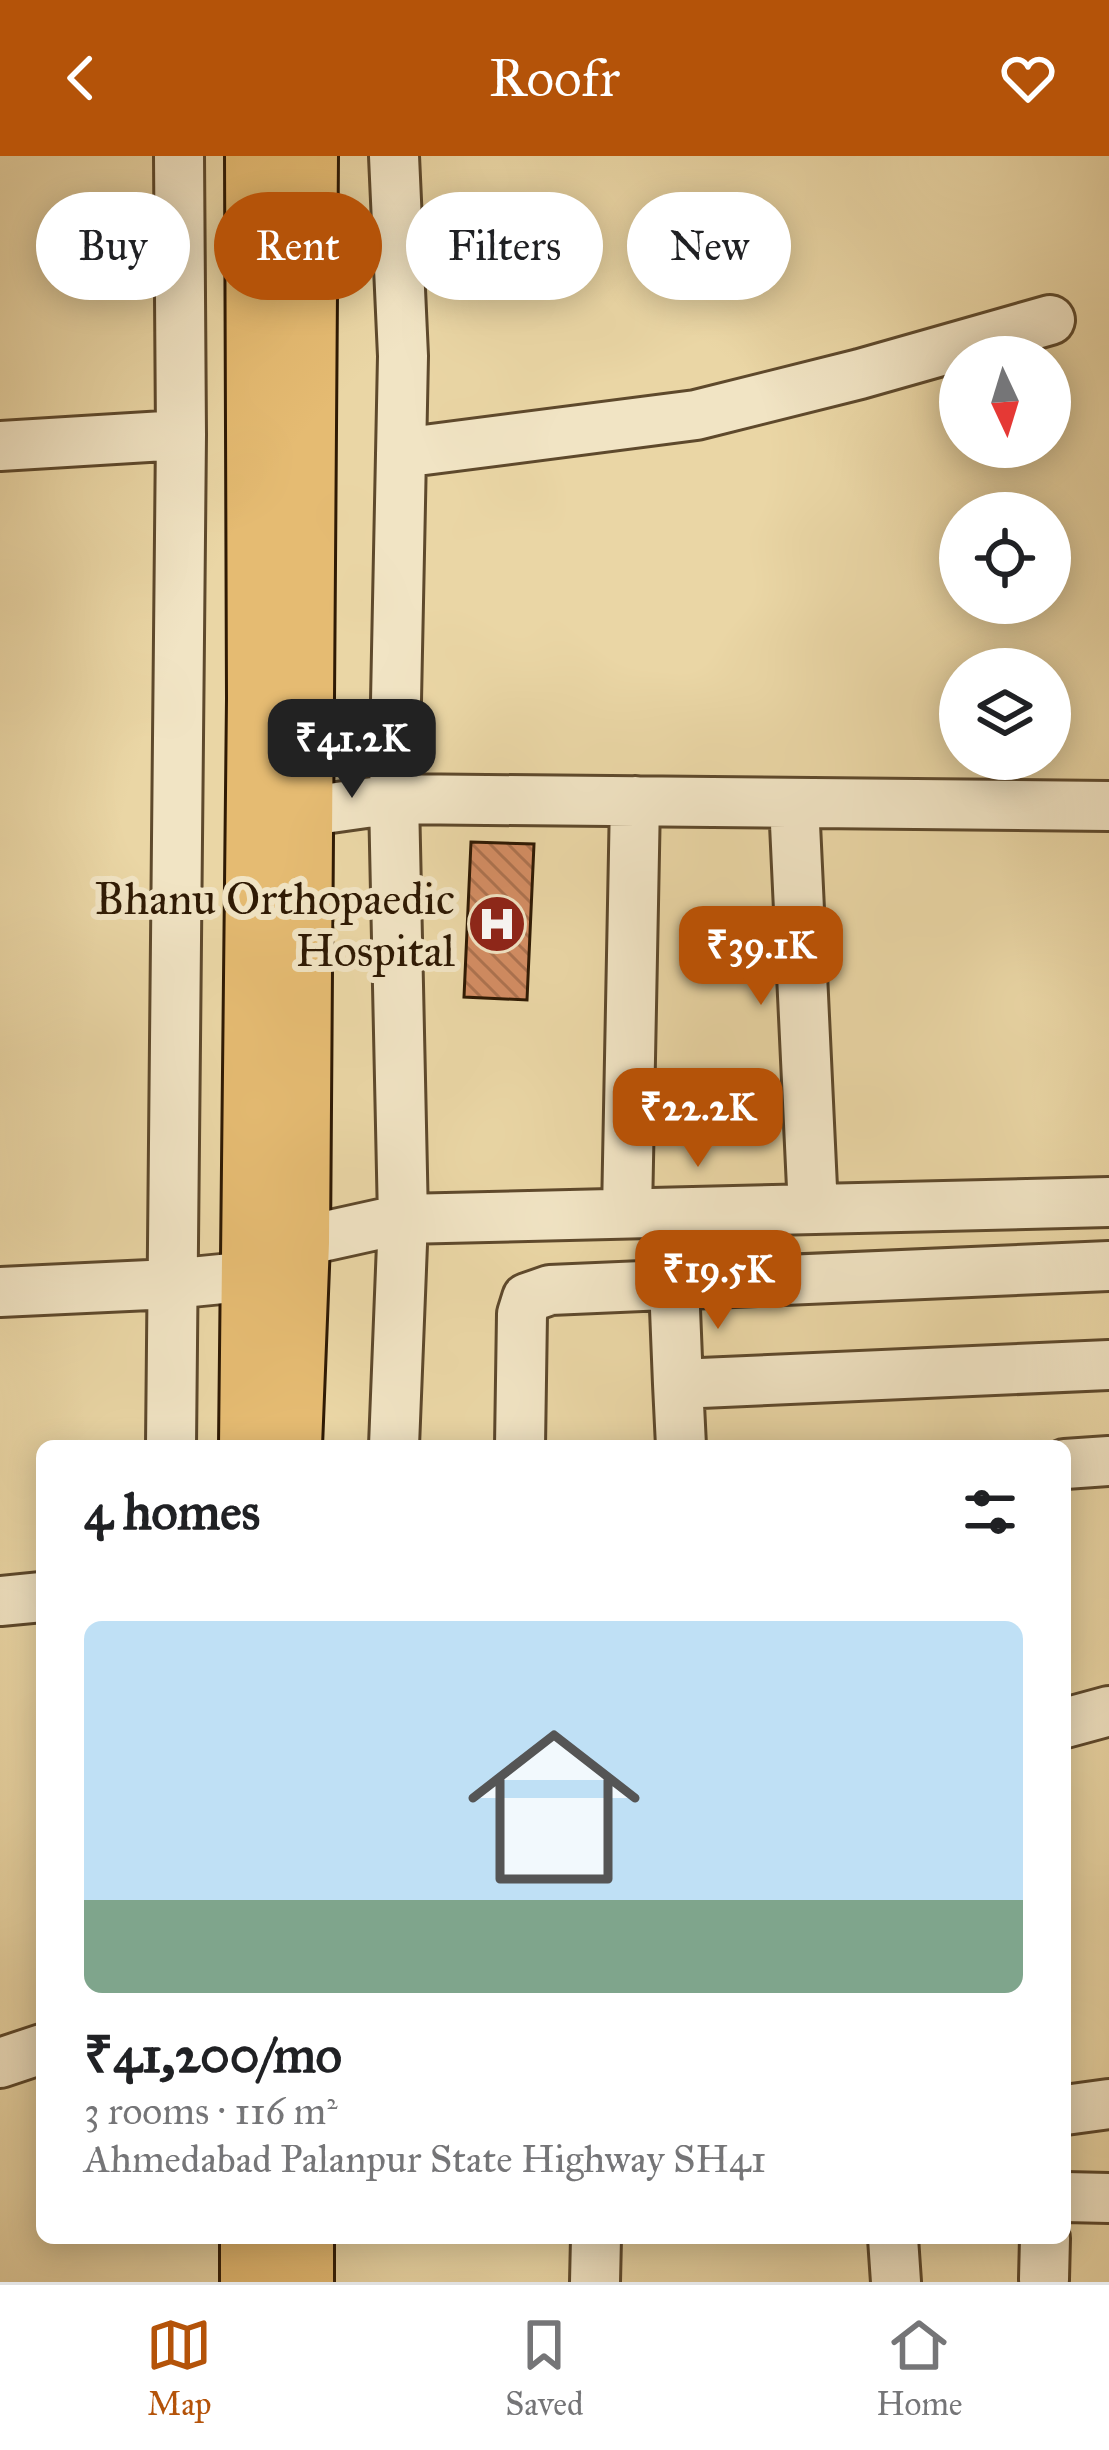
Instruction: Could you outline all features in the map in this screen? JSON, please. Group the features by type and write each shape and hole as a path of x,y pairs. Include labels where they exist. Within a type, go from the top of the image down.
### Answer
{"main road":[{"path":"250,1440 259,699 256,156"},
{"path":"291,1440 299,1242 307,156"},
{"path":"251,2244 251,2282"},
{"path":"303,2244 303,2282"}],"street":[{"path":"172,1440 179,156"},
{"path":"394,156 403,356 394,799 404,1219 394,1440"},
{"path":"400,453 696,415 1049,320"},
{"path":"0,446 181,435"},
{"path":"302,812 394,799 1109,806"},
{"path":"627,1213 635,801"},
{"path":"794,803 812,1209"},
{"path":"299,1242 404,1219 1109,1202"},
{"path":"520,1440 522,1314 527,1298 550,1289 1109,1266"},
{"path":"0,1292 252,1276"},
{"path":"674,1284 681,1440"},
{"path":"677,1384 1109,1365"},
{"path":"1071,1464 1109,1461"},
{"path":"0,1601 36,1598"},
{"path":"1071,1721 1109,1711"},
{"path":"0,2063 36,2051"},
{"path":"1071,2109 1109,2104"},
{"path":"1071,2198 1109,2198"},
{"path":"595,2282 596,2244"},
{"path":"893,2244 896,2282"}],"building":[{"path":"471,842 534,844 527,1000 464,997"}],"place":[{"name":"Bhanu Orthopaedic Hospital","path":"497,924"}]}
